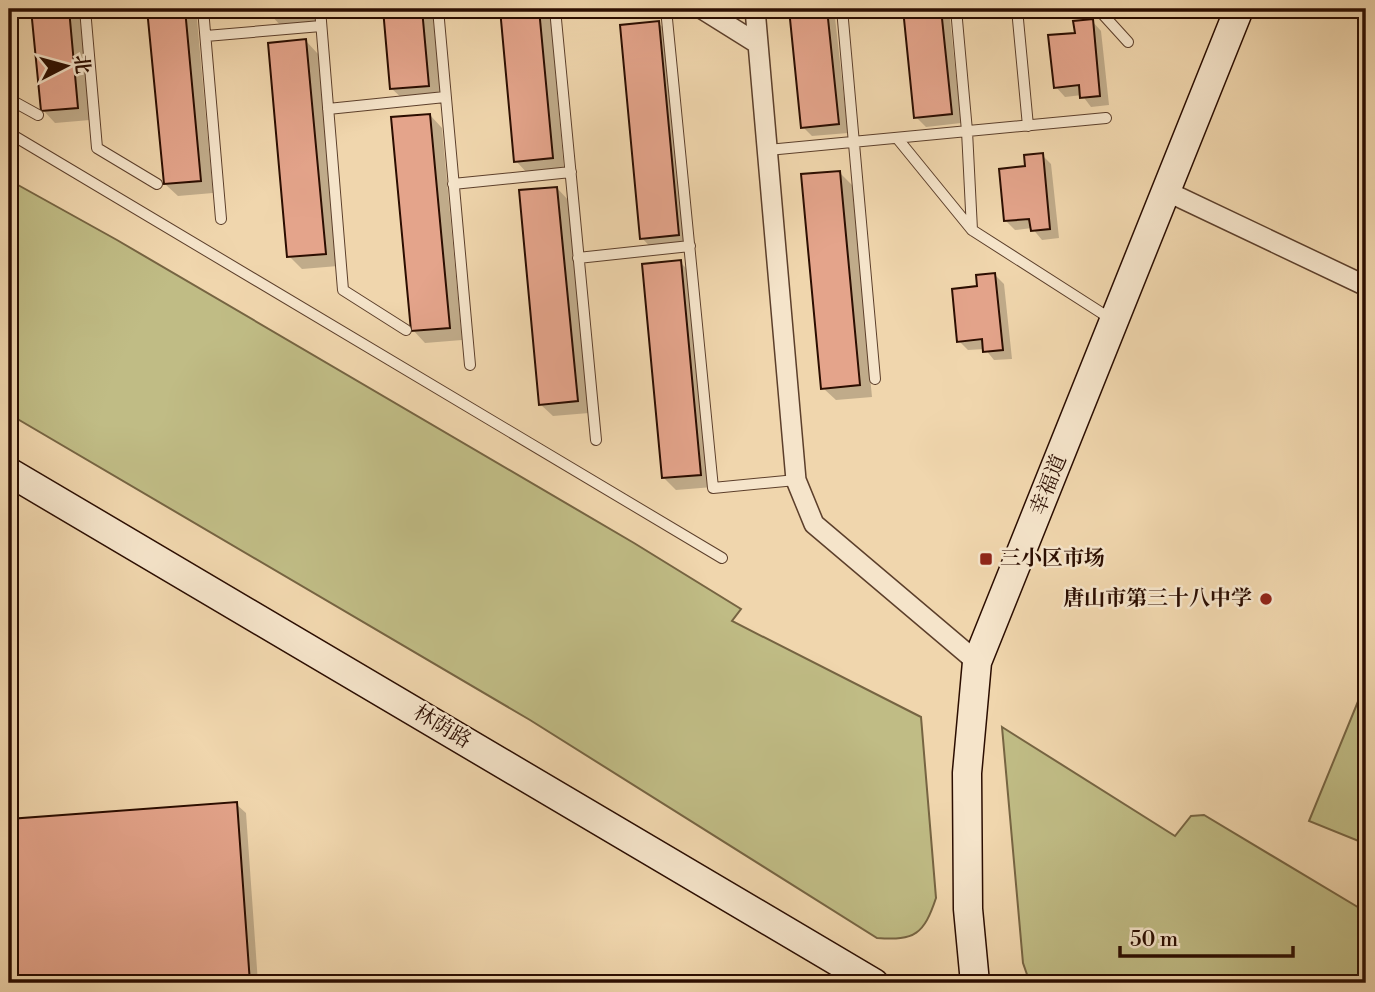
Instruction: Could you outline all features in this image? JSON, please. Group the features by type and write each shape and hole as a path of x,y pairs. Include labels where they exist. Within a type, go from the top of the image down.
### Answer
{"main road":[{"name":"幸福道","path":"975,983 968,909 967,774 977,662 1239,9"},
{"name":"林荫路","path":"9,472 874,983"}],"street":[{"path":"702,9 758,44"},
{"path":"755,9 796,480 814,524 977,662"},
{"path":"1166,191 1366,286"}],"lane":[{"path":"85,9 97,148 157,184"},
{"path":"203,9 221,219"},
{"path":"320,9 343,290 406,330"},
{"path":"438,9 470,365"},
{"path":"555,9 596,440"},
{"path":"666,9 713,488 796,480"},
{"path":"842,9 875,379"},
{"path":"956,9 967,131 972,230"},
{"path":"1017,9 1028,125"},
{"path":"1098,9 1128,42"},
{"path":"206,36 321,26"},
{"path":"328,109 446,97"},
{"path":"9,99 38,115"},
{"path":"768,150 1106,118"},
{"path":"9,133 722,558"},
{"path":"897,138 972,230 1115,321"},
{"path":"453,184 570,172"},
{"path":"578,258 690,246"}],"shaded area":[{"path":"9,180 117,240 634,543 741,609 732,621 921,717 936,898 922,927 916,933 901,938 877,938 530,720 9,414"},
{"path":"1366,682 1366,844 1309,821"},
{"path":"1002,727 1175,836 1191,816 1204,815 1366,912 1366,983 1030,983 1023,963"}],"building":[{"path":"31,9 69,9 78,108 41,111"},
{"path":"147,9 185,9 201,181 164,184"},
{"path":"266,9 306,9 306,10 267,14"},
{"path":"383,9 422,9 429,86 390,89"},
{"path":"500,9 539,9 553,158 514,162"},
{"path":"789,9 827,9 839,124 801,128"},
{"path":"903,9 941,9 952,114 914,118"},
{"path":"1093,19 1100,96 1080,98 1079,85 1054,88 1048,35 1075,33 1073,21"},
{"path":"659,21 679,235 640,239 620,25"},
{"path":"306,39 326,254 287,257 268,43"},
{"path":"430,114 450,328 411,331 391,117"},
{"path":"1043,153 1050,229 1031,231 1029,219 1004,221 999,169 1025,166 1024,155"},
{"path":"840,171 860,385 821,389 801,174"},
{"path":"557,187 578,401 539,405 519,190"},
{"path":"681,260 701,475 662,478 642,264"},
{"path":"995,273 1003,350 983,352 982,339 957,342 952,289 977,286 976,275"},
{"path":"237,802 250,983 15,983 9,905 9,819"}],"place":[{"name":"三小区市场","path":"986,559"},
{"name":"唐山市第三十八中学","path":"1266,599"}]}
